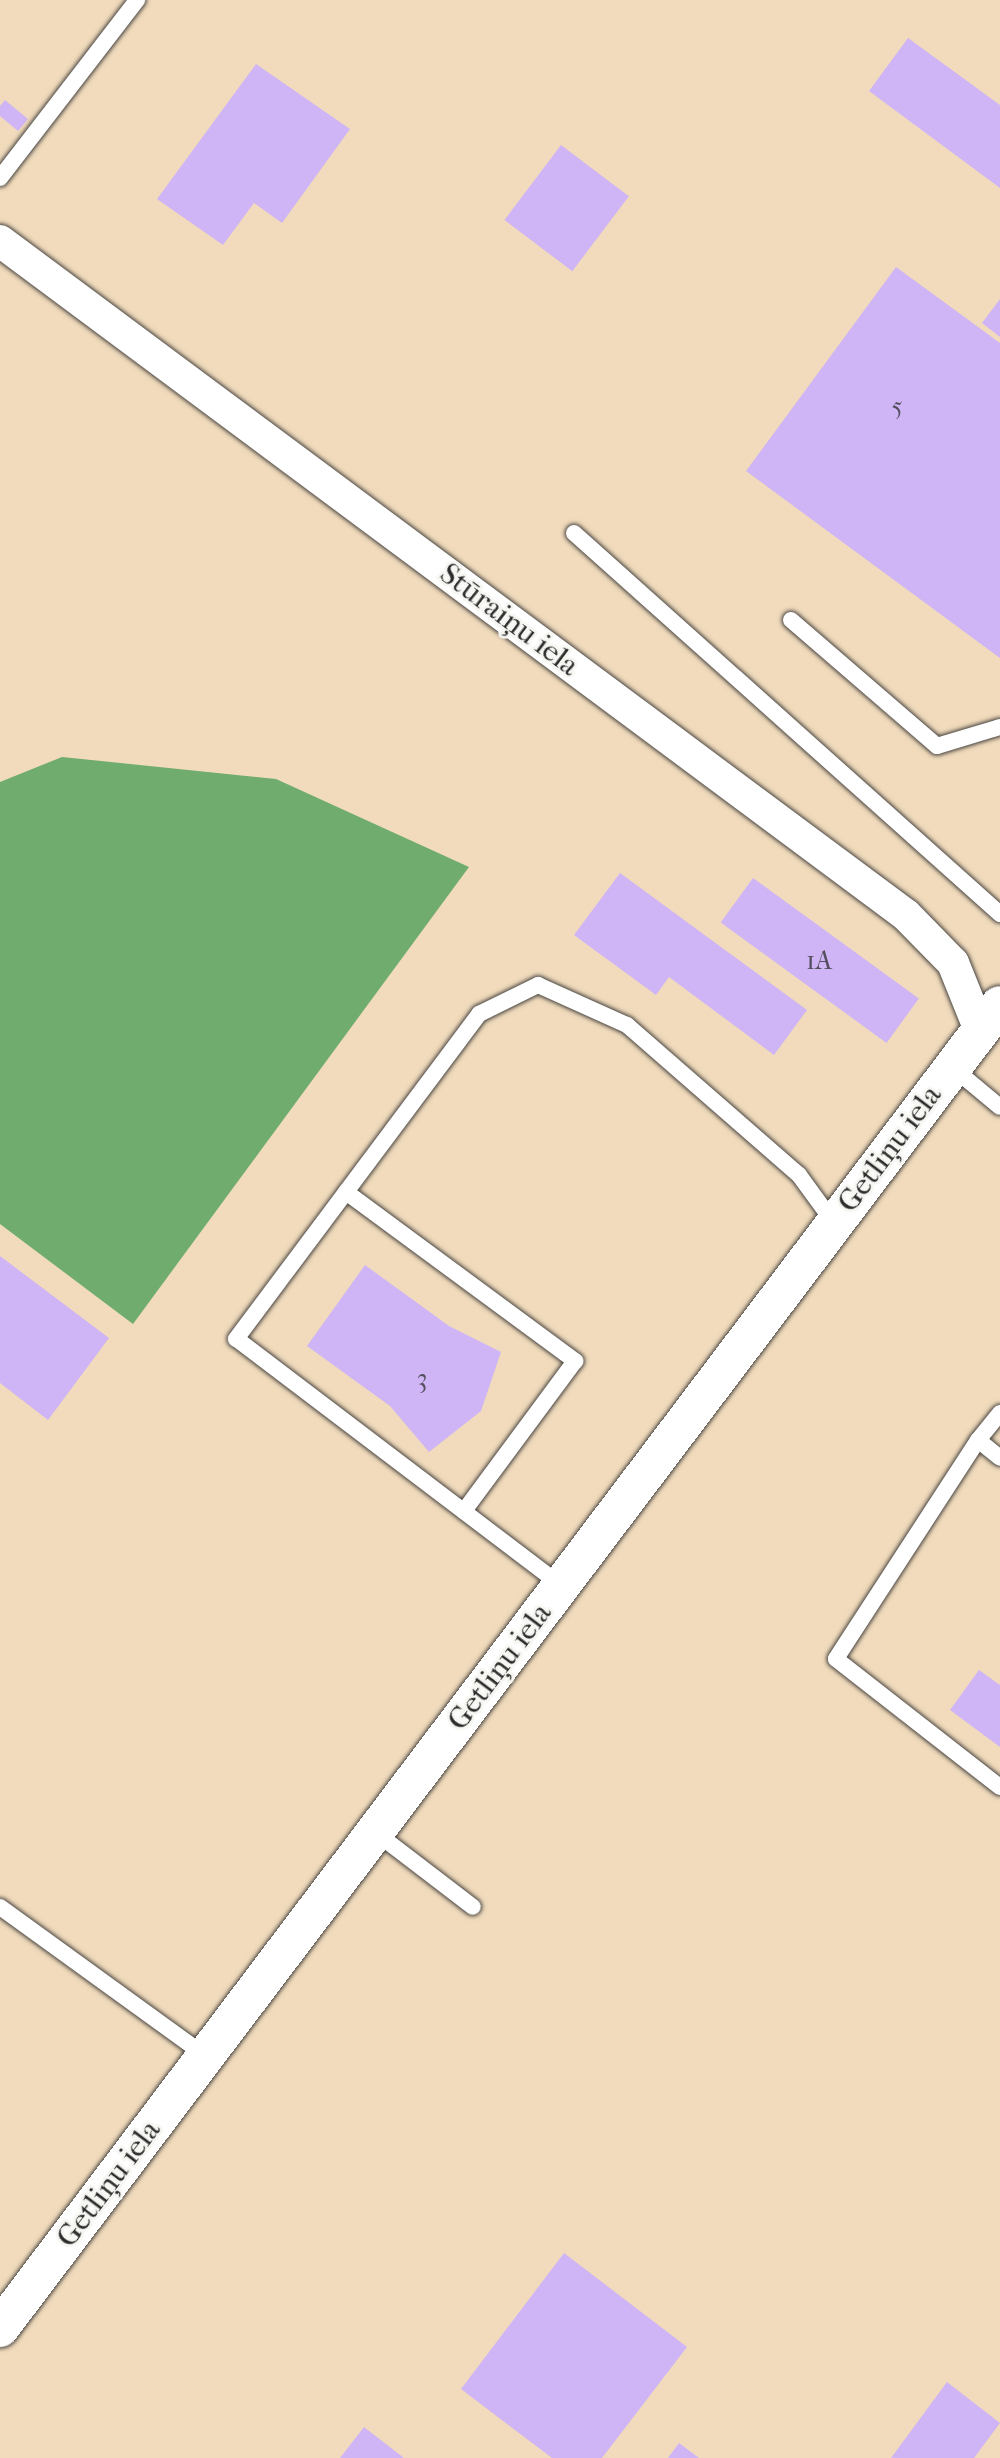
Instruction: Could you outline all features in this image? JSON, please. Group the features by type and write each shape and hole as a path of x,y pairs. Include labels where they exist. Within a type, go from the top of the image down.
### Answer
{"street":[{"name":"Stūraiņu iela","path":"0,241 906,915 953,963 990,1018"},
{"name":"Getliņu iela","path":"0,2328 990,1018"}],"lane":[{"path":"0,178 137,0"},
{"path":"574,533 1000,914"},
{"path":"791,620 937,746 1000,727"},
{"path":"562,1586 236,1339 479,1014 538,985 627,1025 799,1175 834,1223"},
{"path":"952,1067 1000,1107"},
{"path":"346,1192 575,1361 464,1511"},
{"path":"1000,1413 978,1440 836,1659 1000,1787"},
{"path":"978,1440 1000,1458"},
{"path":"375,1832 473,1907"},
{"path":"0,1907 206,2056"}],"green space":[{"path":"62,757 276,779 469,867 133,1324 0,1224 0,782"}],"building":[{"path":"908,38 1000,105 1000,188 869,91"},
{"path":"256,64 350,129 282,223 254,203 223,245 157,199"},
{"path":"5,100 28,119 18,131 0,116 0,106"},
{"path":"561,145 629,196 572,271 504,220"},
{"path":"896,267 1000,343 1000,658 746,471"},
{"path":"1000,299 1000,337 982,323"},
{"path":"620,873 807,1010 774,1055 669,977 656,995 574,935"},
{"path":"753,878 919,998 887,1043 721,922"},
{"path":"0,1256 109,1338 48,1420 0,1383"},
{"path":"365,1265 449,1326 501,1352 481,1411 429,1452 390,1406 307,1346"},
{"path":"979,1670 1000,1685 1000,1747 950,1710"},
{"path":"564,2253 687,2347 602,2458 552,2458 461,2389"},
{"path":"947,2382 1000,2423 974,2458 891,2458"},
{"path":"364,2427 404,2458 340,2458"},
{"path":"679,2443 699,2458 668,2458"}]}
